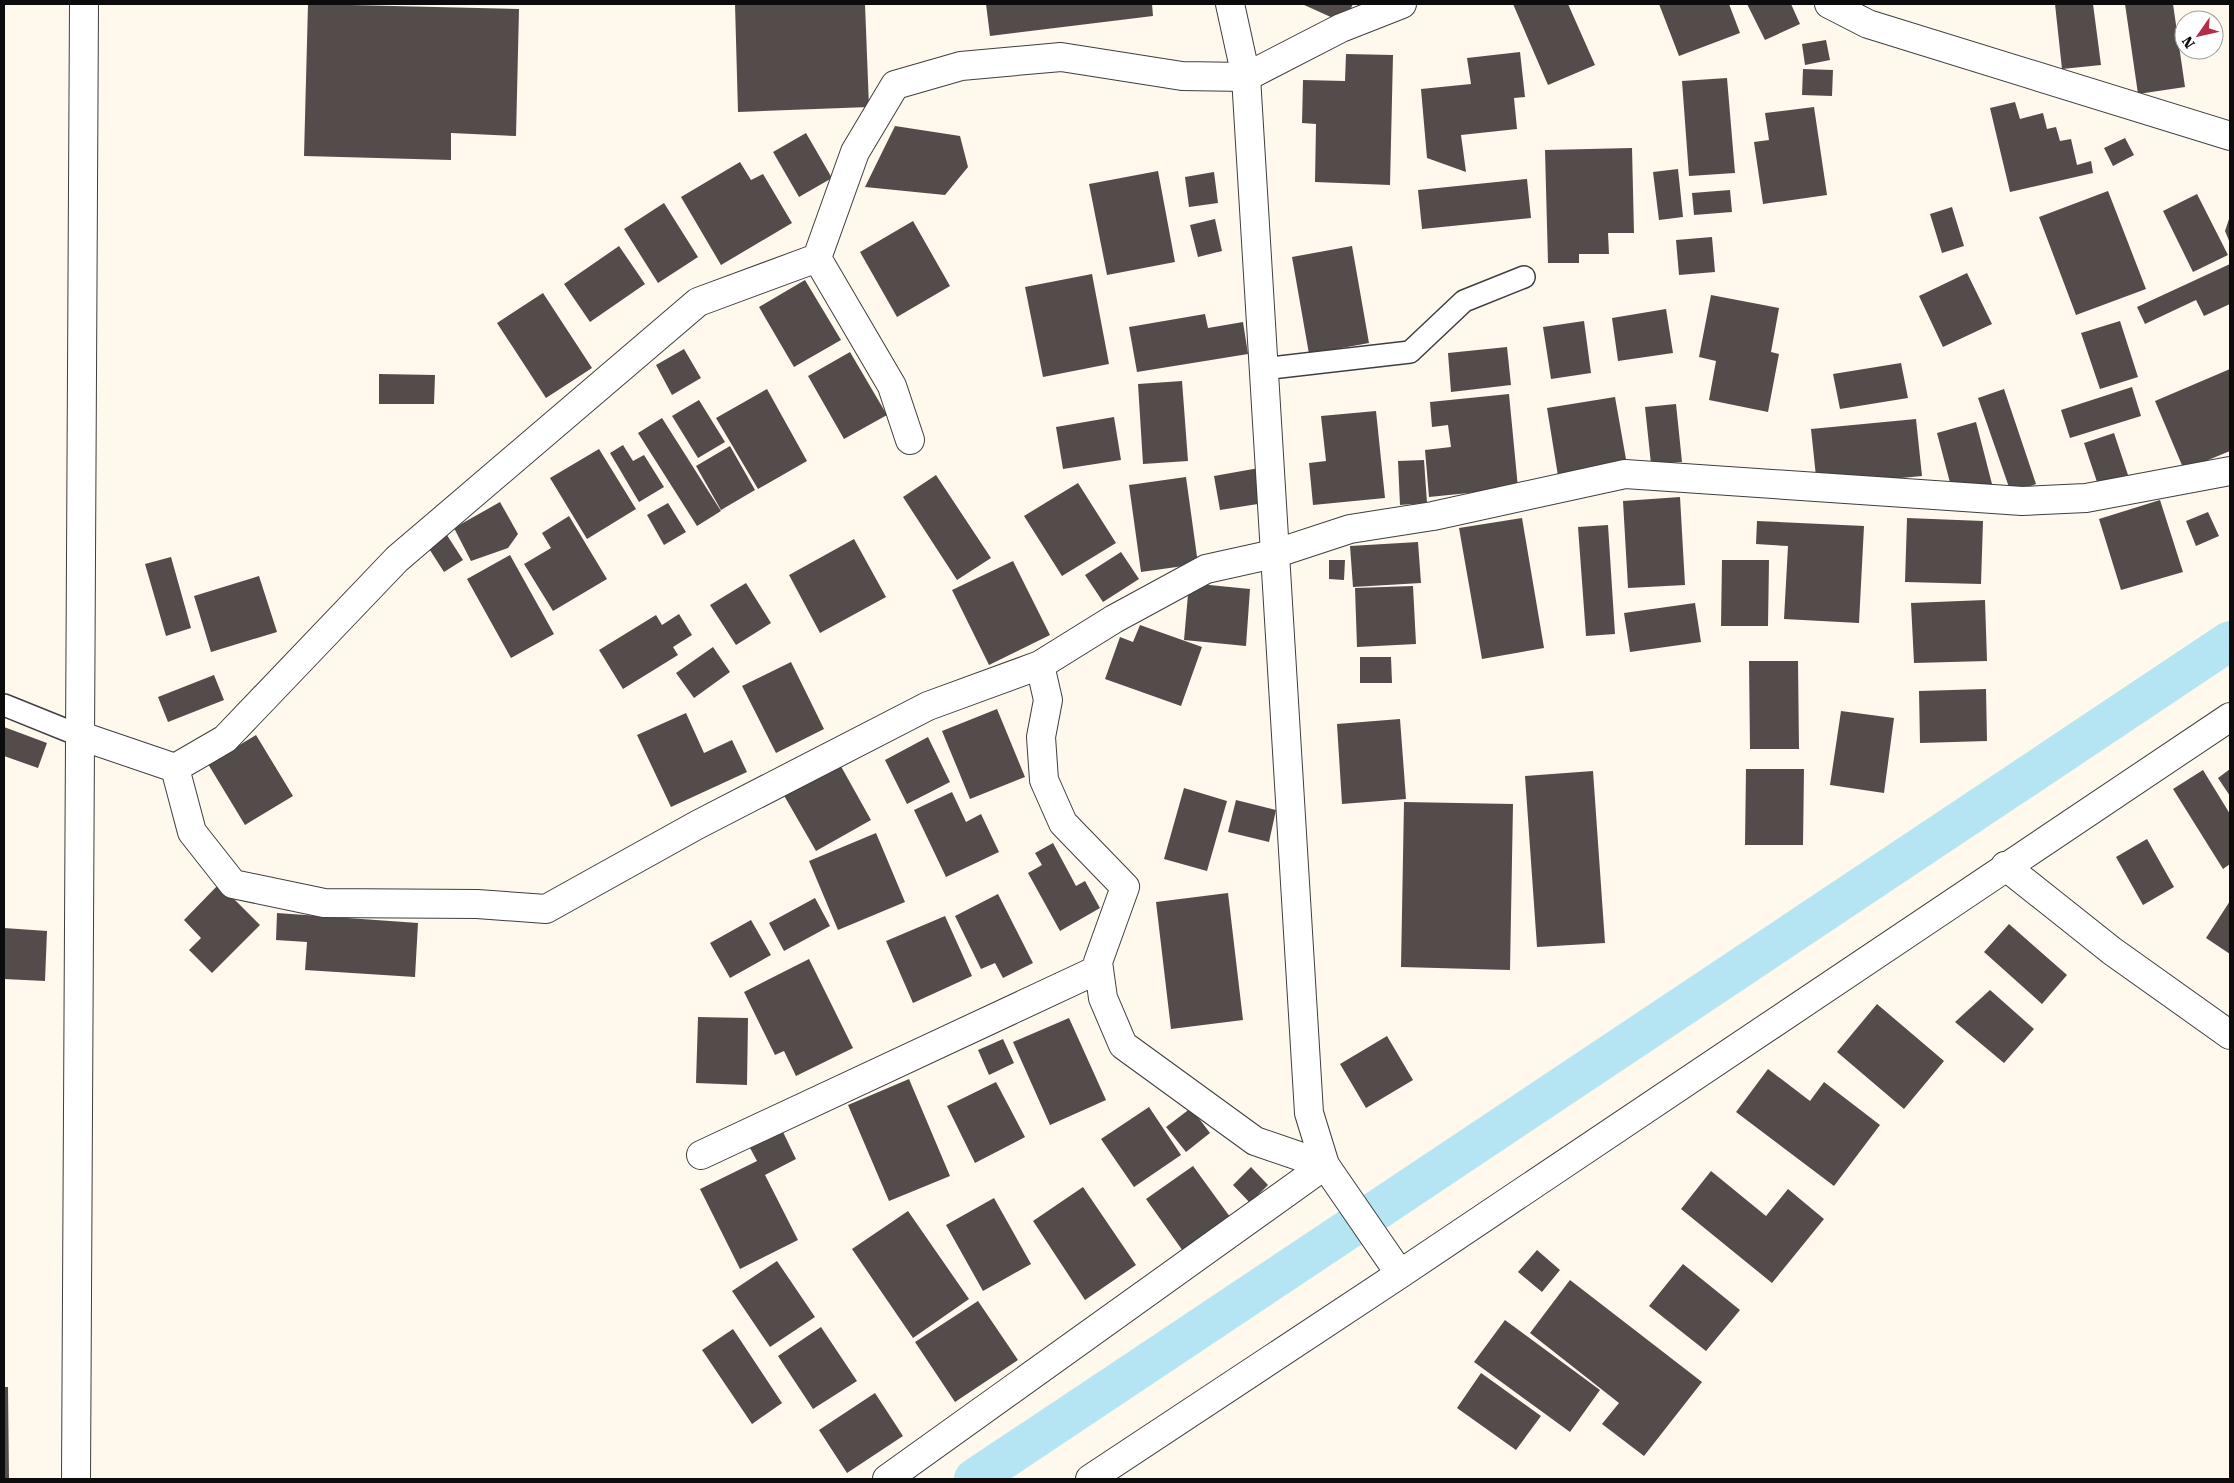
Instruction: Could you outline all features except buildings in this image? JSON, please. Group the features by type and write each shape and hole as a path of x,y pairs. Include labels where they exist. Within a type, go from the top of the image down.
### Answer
{"street":[{"path":"76,1479 84,4"},
{"path":"1230,4 1246,76 1309,1113 1325,1166 1400,1274"},
{"path":"81,736 175,768 225,739 397,559 698,302 817,258 855,152 896,85 960,66 1061,57 1182,76 1246,76 1341,28 1402,4"},
{"path":"1829,4 1868,24 2230,136"},
{"path":"817,258 892,386 910,440"},
{"path":"175,768 192,832 233,884 324,903 477,904 546,909 698,825 928,706 1040,665 1114,619 1206,569 1274,554 1350,529 1433,516 1625,474 2022,501 2086,498 2230,471"},
{"path":"1040,665 1048,700 1041,737 1044,780 1064,822 1125,888 1098,962 1103,998 1124,1045 1255,1141 1325,1166"},
{"path":"1090,1479 1400,1274 2230,716"},
{"path":"2006,866 2112,951 2230,1035"},
{"path":"701,1155 1099,970"},
{"path":"887,1479 1325,1166"}],"lane":[{"path":"1263,368 1410,352 1464,301 1524,277"},
{"path":"4,705 81,736"}],"waterway":[{"path":"974,1479 2230,641"}]}
